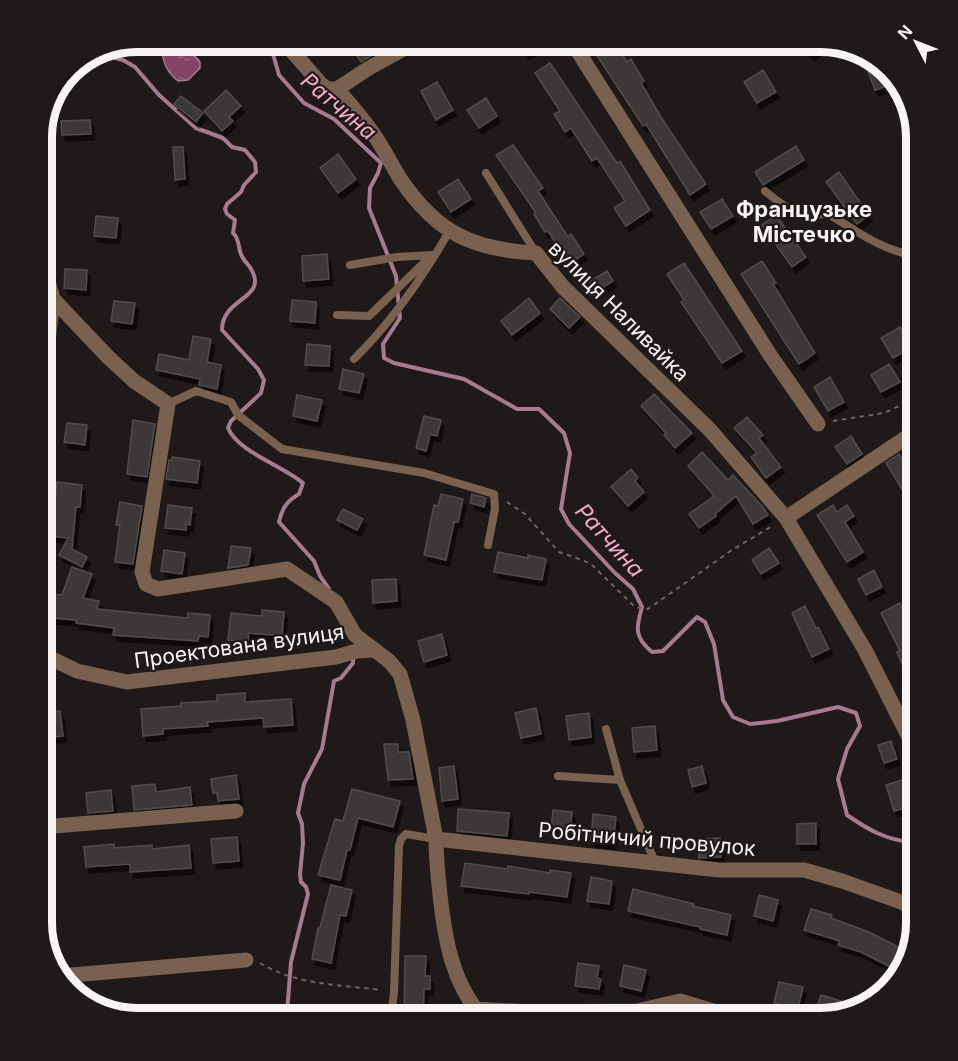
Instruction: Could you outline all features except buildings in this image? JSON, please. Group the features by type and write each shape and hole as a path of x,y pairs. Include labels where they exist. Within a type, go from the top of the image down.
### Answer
{"street":[{"name":"вулиця Наливайка","path":"294,53 327,89 337,89 372,131 416,201 431,216 450,230 479,245 505,251 536,253 563,288 710,430 786,518 865,650 906,731"},
{"path":"337,89 394,53"},
{"path":"579,53 770,355 818,424"},
{"path":"53,298 108,357 134,381 168,404 142,572 146,584 158,589 287,569 336,602 355,635 388,661 400,674 406,693 436,839 445,939 456,975 475,1008"},
{"path":"786,518 906,437"},
{"name":"Проектована вулиця","path":"53,659 77,671 127,682 336,657 357,651 374,650"},
{"path":"53,826 236,811"},
{"name":"Робітничий провулок","path":"436,839 719,870 804,870 842,881 906,905"},
{"path":"70,975 246,960"},
{"path":"649,1008 680,1000 705,1008"}],"lane":[{"path":"486,173 536,253"},
{"path":"765,191 785,207 810,216 824,213 830,215 884,248 906,254"},
{"path":"354,358 376,337 406,300 450,230"},
{"path":"337,315 369,316 439,248"},
{"path":"350,265 397,257 432,255"},
{"path":"168,404 196,391 219,397 231,402 238,415 282,449 424,473 494,494 495,509 488,545"},
{"path":"606,729 620,780 656,862"},
{"path":"558,776 620,780"},
{"path":"392,1008 399,846 406,834 436,839"}],"path":[{"path":"818,424 884,413 906,403"},
{"path":"494,494 525,514 559,552 590,563 635,607 648,609 732,550 786,518"},
{"path":"272,970 299,980 394,992"}],"water":[{"path":"162,53 190,53 200,62 200,68 188,80 178,81 167,68"}],"waterway":[{"name":"Ратчина","path":"272,53 279,75 304,103 334,119 381,163 370,188 369,208 396,276 400,318 383,344 384,358 394,363 464,379 517,409 539,409 564,433 570,453 561,509 569,524 633,589 642,607 638,632 646,647 652,652 663,651 697,617 705,622 714,644 723,700 733,717 750,724 777,721 838,707 856,713 860,726 847,749 838,779 847,815 877,833 906,841"},
{"path":"111,57 123,60 135,67 159,95 196,128 223,138 232,147 245,150 255,162 256,172 225,209 227,214 235,220 233,233 241,255 255,279 254,287 229,311 224,319 222,330 258,369 264,380 261,393 231,421 228,428 241,444 303,483 299,494 283,509 279,522 314,561 329,589"},
{"path":"287,1008 291,962 308,894 301,882 300,874 303,843 302,824 298,813 304,784 322,749 334,681 341,678 353,663 353,657"}],"district":[{"name":"Французьке Містечко","path":"804,222"}]}
